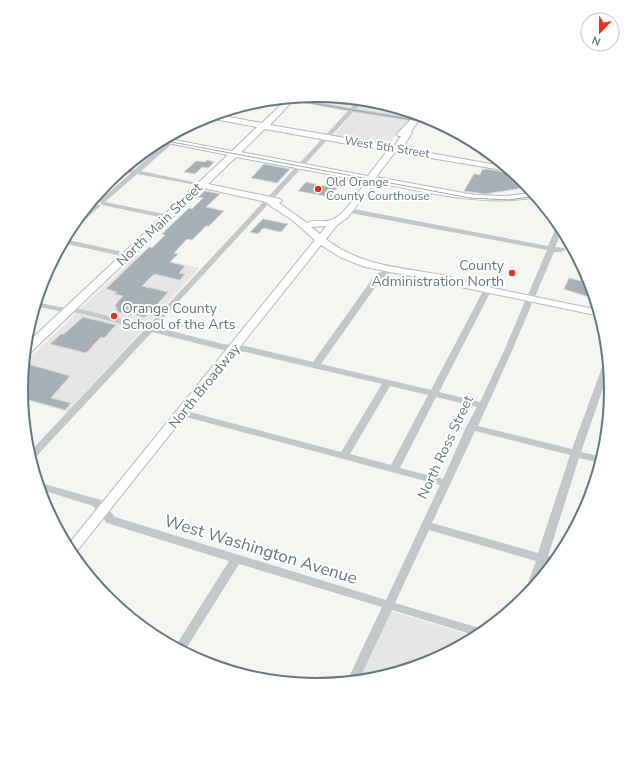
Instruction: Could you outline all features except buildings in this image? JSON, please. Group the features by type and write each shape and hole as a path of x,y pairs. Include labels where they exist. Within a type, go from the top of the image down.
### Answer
{"main road":[{"name":"North Main Street","path":"31,346 287,103"},
{"name":"West 5th Street","path":"220,118 500,168"},
{"name":"North Broadway","path":"75,546 321,239 336,221 342,218 371,182 371,178 393,149 398,146 408,134 406,131 416,120"},
{"path":"171,141 480,198 512,199 529,196"},
{"name":"North Broadway","path":"336,221 336,216 364,181 371,178"},
{"path":"200,185 277,201 292,209 311,224 318,232 321,239"},
{"path":"269,199 274,205 288,212 313,235 341,253 377,272 390,269 408,273 414,277 531,298 593,312"},
{"path":"311,224 336,221"},
{"path":"308,255 341,253"}],"street":[{"path":"312,102 351,110 409,117"},
{"path":"35,452 357,104"},
{"path":"98,203 171,141"},
{"path":"128,171 200,185"},
{"path":"98,203 166,217"},
{"path":"348,210 561,250"},
{"name":"North Ross Street","path":"356,675 531,298 558,233"},
{"path":"69,241 127,255"},
{"path":"316,366 377,272"},
{"path":"394,469 488,290"},
{"path":"41,305 80,311 223,347 246,349 481,405"},
{"path":"537,574 576,453 603,376"},
{"path":"344,456 388,383"},
{"path":"182,413 445,483"},
{"path":"471,427 595,458"},
{"name":"West Washington Avenue","path":"45,487 97,503 111,520 474,630"},
{"path":"426,525 548,560"},
{"path":"183,645 236,559"}],"shaded area":[{"path":"318,102 335,102 372,107 410,117 388,145 333,136 357,108"},
{"name":"Orange County School of the Arts","path":"137,255 199,268 67,412 29,401 30,358"},
{"path":"391,611 467,634 426,656 391,668 362,674"}],"tram line":[{"path":"305,102 422,121"},
{"path":"169,142 470,198 508,200 530,197"}],"place":[{"name":"Old Orange County Courthouse","path":"318,189"},
{"name":"County Administration North","path":"512,273"},
{"name":"Orange County School of the Arts","path":"114,316"}]}
